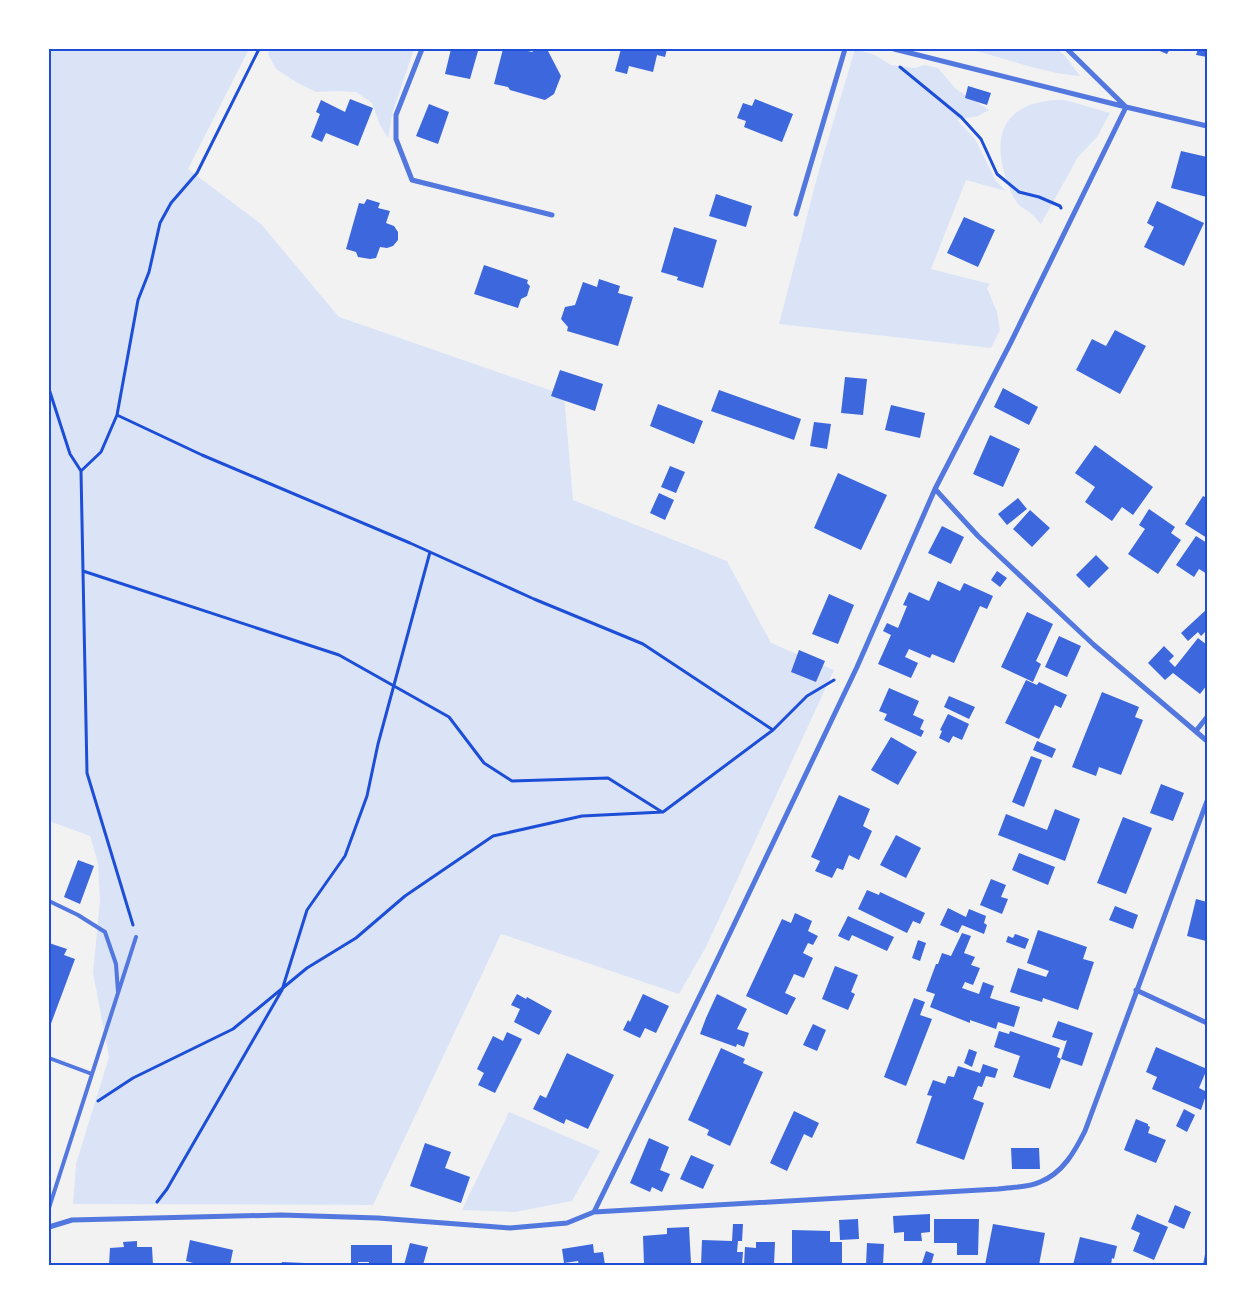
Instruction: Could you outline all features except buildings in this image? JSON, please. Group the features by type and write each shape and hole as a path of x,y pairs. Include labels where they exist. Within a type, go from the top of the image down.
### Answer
{"street":[{"path":"422,49 396,115 396,139 412,180 552,216"},
{"path":"796,214 845,49"},
{"path":"894,49 1207,126"},
{"path":"1067,49 1126,107"},
{"path":"594,1212 857,667 936,489 1126,107"},
{"path":"936,489 978,536 1094,645 1207,741"},
{"path":"1196,731 1207,717"},
{"path":"49,1227 72,1220 291,1215 378,1218 510,1228 568,1223 594,1212 998,1189 1039,1183 1050,1177 1066,1162 1083,1137 1207,801"},
{"path":"1136,990 1207,1023"}],"lane":[{"path":"49,901 78,915 104,932 116,964 118,995"},
{"path":"49,1208 136,937"},
{"path":"49,1058 92,1074"}],"path":[{"path":"81,471 101,452 117,414 138,300 148,272 160,223 171,203 197,173 259,49"},
{"path":"898,65 968,124 980,139 996,174 1019,192 1039,197 1060,206 1066,228"},
{"path":"49,389 70,454 81,471 88,774 136,937"},
{"path":"117,414 202,455 430,552 534,599 643,644 773,730"},
{"path":"156,1217 155,1205 167,1189 282,990 307,910 345,856 367,796 393,685 430,552"},
{"path":"83,571 339,655 449,717 484,762 512,781 608,778 662,812"},
{"path":"79,1114 133,1078 233,1029 307,968 356,938 405,896 493,836 582,816 662,812 773,730 807,696 857,667"}],"shaded area":[{"path":"49,49 249,49 188,169 261,224 339,317 564,395 573,500 727,561 771,643 834,670 706,947 679,994 501,934 373,1205 73,1204 76,1164 109,1057 93,973 100,900 98,863 90,836 49,821"},
{"path":"269,49 414,49 393,111 388,138 380,125 372,103 356,92 316,92 296,82 276,69 268,54"},
{"path":"855,49 875,55 891,65 915,68 924,65 938,68 956,89 989,110 978,116 957,120 975,139 996,181 1006,191 966,180 931,269 990,284 987,288 997,312 1000,330 991,348 779,324 819,170"},
{"path":"966,49 1057,49 1065,56 1080,76 1051,72"},
{"path":"1065,100 1110,113 1097,137 1078,157 1041,224 1015,200 1003,168 1001,141 1009,120 1017,112 1039,102"},
{"path":"509,1112 600,1151 572,1201 515,1212 462,1210"}]}
